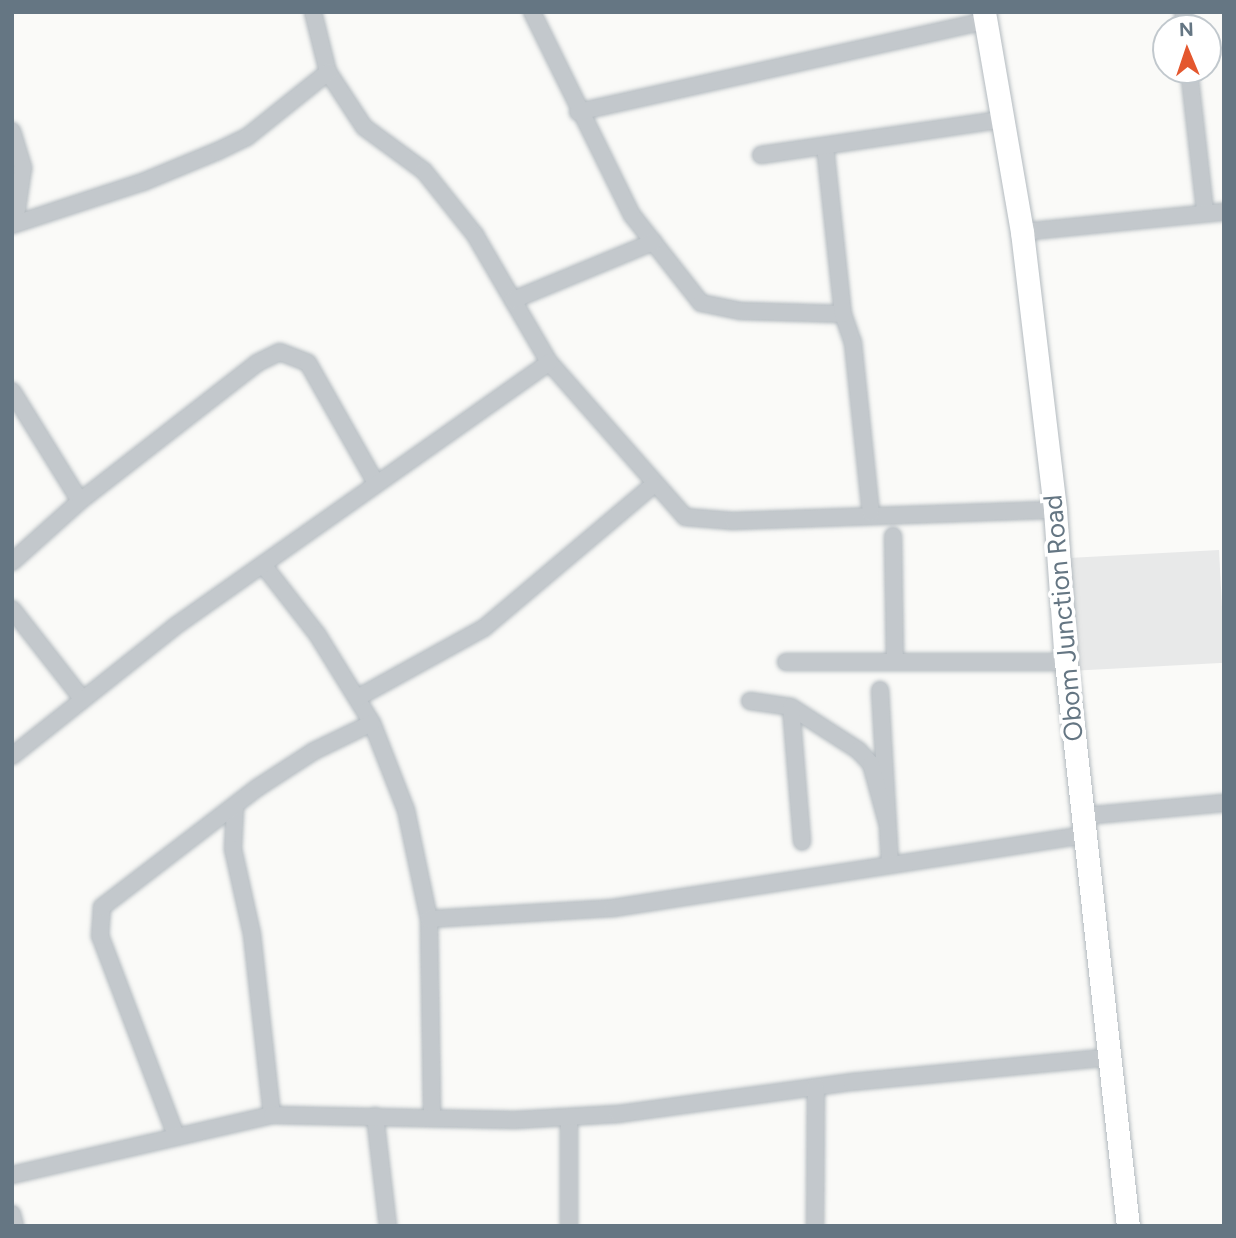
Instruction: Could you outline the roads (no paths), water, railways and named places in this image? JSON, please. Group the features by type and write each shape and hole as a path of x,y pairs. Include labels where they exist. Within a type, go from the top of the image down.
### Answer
{"main road":[{"name":"Obom Junction Road","path":"985,16 1022,232 1055,510 1066,662 1111,1048 1128,1226"}],"street":[{"path":"313,12 328,72 364,127 425,171 475,235 549,362 653,485 685,517 701,521 871,513 1055,510"},
{"path":"532,12 578,112 632,215 701,303 740,311 843,314"},
{"path":"578,112 985,16"},
{"path":"12,131 23,168 14,224 131,187 247,137 328,72"},
{"path":"1191,84 1205,210"},
{"path":"761,155 1004,120"},
{"path":"825,146 843,314 853,343 871,513"},
{"path":"1022,232 1138,224 1205,210 1224,212"},
{"path":"513,300 653,242"},
{"path":"12,562 80,501 257,363 280,352 308,363 376,483"},
{"path":"12,756 174,626 264,566 376,483 479,417 549,362"},
{"path":"12,391 80,501"},
{"path":"357,698 484,628 653,485"},
{"path":"893,536 895,662"},
{"path":"264,566 310,625 372,723 406,810 429,919 432,1115"},
{"path":"12,609 83,700"},
{"path":"786,662 1066,662"},
{"path":"880,690 890,863"},
{"path":"750,701 791,707 865,755 887,822"},
{"path":"791,707 802,842"},
{"path":"176,1133 119,992 97,920 102,906 314,751 372,723"},
{"path":"429,919 613,908 890,863 1084,825 1224,803"},
{"path":"235,808 233,849 252,934 272,1115"},
{"path":"209,827 233,849"},
{"path":"12,1175 176,1133 272,1115 569,1118 816,1087 1102,1058 1111,1048"},
{"path":"815,1226 816,1087"},
{"path":"375,1116 388,1226"},
{"path":"569,1118 569,1226"},
{"path":"12,1214 15,1226"}]}
